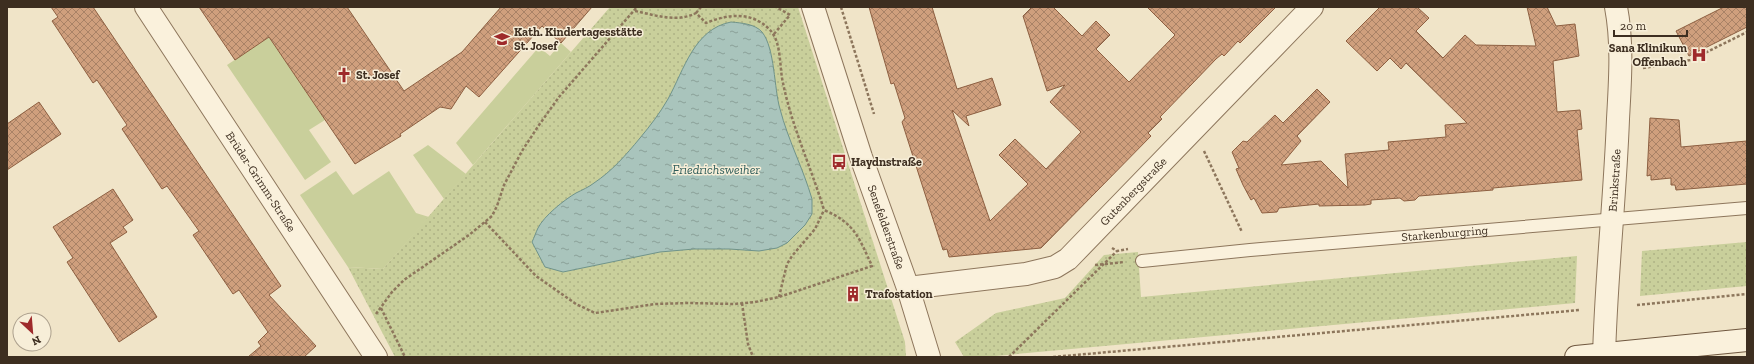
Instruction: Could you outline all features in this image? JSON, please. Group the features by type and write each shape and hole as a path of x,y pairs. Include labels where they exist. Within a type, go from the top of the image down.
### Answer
{"street":[{"name":"Brüder-Grimm-Straße","path":"146,7 376,357"},
{"name":"Senefelderstraße","path":"813,7 861,157 908,288 929,357"},
{"name":"Gutenbergstraße","path":"908,288 1026,274 1055,267 1068,259 1311,7"},
{"name":"Brinkstraße","path":"1604,356 1611,220 1617,159 1620,72 1620,36 1616,7"},
{"path":"1576,357 1604,356 1747,340"}],"lane":[{"name":"Starkenburgring","path":"1142,261 1250,250 1747,208"}],"path":[{"path":"364,337 392,292 404,280 469,235 492,216 504,185 522,151 559,98 637,7"},
{"path":"635,11 674,18 686,18 696,13 701,7"},
{"path":"774,34 790,15 776,7"},
{"path":"696,13 706,23 726,16 738,15 748,17 763,24 774,34 778,48 787,102 800,144 816,184 824,210 815,229 787,264 780,297"},
{"path":"1620,72 1691,60 1747,32"},
{"path":"1194,129 1250,250"},
{"path":"485,222 536,276 576,304 595,313 655,304 742,303 780,297 872,266 857,234 838,216 824,210"},
{"path":"1009,357 1118,251"},
{"path":"1636,305 1747,294"},
{"path":"742,303 748,344 753,357"},
{"path":"381,308 405,357"},
{"path":"1053,357 1580,310"}],"green space":[{"path":"610,7 798,7 905,342 906,357 395,357 348,267 383,269"},
{"path":"269,37 325,120 309,130 331,162 305,180 227,65"},
{"path":"561,43 571,52 473,165 456,143 539,47 550,56"},
{"path":"428,145 466,174 444,199 413,155"},
{"path":"336,171 353,195 389,171 416,213 429,217 383,269 348,267 300,195"},
{"path":"1747,242 1747,286 1640,296 1642,251"},
{"path":"1138,252 1141,297 1577,256 1575,303 984,357 964,357 955,342 996,313 1065,298 1104,255"}],"water":[{"name":"Friedrichsweiher","path":"731,22 748,24 756,27 762,32 766,39 772,58 780,109 812,199 812,214 805,225 787,243 777,248 759,251 694,249 660,252 563,272 545,267 532,242 541,223 549,213 560,204 601,178 624,157 662,109 685,64 699,42 718,26"}],"building":[{"path":"51,7 93,7 281,286 269,295 316,346 304,357 248,357 261,346 258,342 268,332 239,290 233,294 193,235 199,231 167,186 162,189 122,129 127,125 97,80 93,83 52,21 58,17"},
{"name":"St. Josef","path":"199,7 347,7 404,91 462,52 501,7 592,7 561,43 542,26 479,97 466,86 451,109 440,107 400,134 401,136 355,164 269,37 235,60"},
{"path":"869,7 932,7 957,89 992,78 1001,105 966,116 969,126 952,110 990,221 1028,184 999,155 1015,139 1046,169 1081,132 1050,102 1065,85 1047,91 1023,16 1032,7 1053,7 1082,36 1096,21 1110,35 1096,49 1129,82 1175,35 1147,7 1276,7 1240,43 1238,41 1224,56 1222,54 1216,59 1160,117 1162,119 1148,133 1151,136 1041,248 949,257 947,249 943,250 933,219 902,122 905,118 894,83 891,84"},
{"path":"1380,7 1417,7 1429,18 1416,31 1443,58 1465,35 1476,45 1536,46 1527,7 1547,7 1556,26 1575,24 1579,56 1553,61 1557,112 1580,110 1582,129 1577,130 1582,180 1493,188 1493,190 1419,196 1415,200 1404,201 1400,198 1371,200 1371,204 1365,205 1319,206 1319,204 1279,208 1277,212 1262,213 1254,198 1251,200 1243,185 1236,169 1239,168 1232,152 1243,141 1247,142 1275,115 1283,123 1317,89 1330,102 1297,136 1301,141 1281,165 1321,161 1348,188 1345,154 1389,150 1388,142 1446,137 1445,125 1467,123 1406,63 1401,69 1390,58 1377,71 1346,41"},
{"path":"1724,7 1747,7 1747,27 1689,56 1676,31"},
{"path":"39,102 61,134 7,170 7,124"},
{"path":"1650,118 1679,120 1681,147 1747,141 1747,184 1676,190 1675,185 1671,185 1671,178 1651,180 1651,175 1647,176"},
{"path":"113,189 133,220 123,227 127,232 110,243 157,317 119,342 67,262 73,258 53,227"}],"place":[{"name":"Kath. Kindertagesstätte St. Josef","path":"502,39"},
{"name":"Sana Klinikum Offenbach","path":"1699,55"},
{"name":"St. Josef","path":"344,75"},
{"name":"Haydnstraße","path":"839,162"},
{"name":"Trafostation","path":"853,294"}]}
